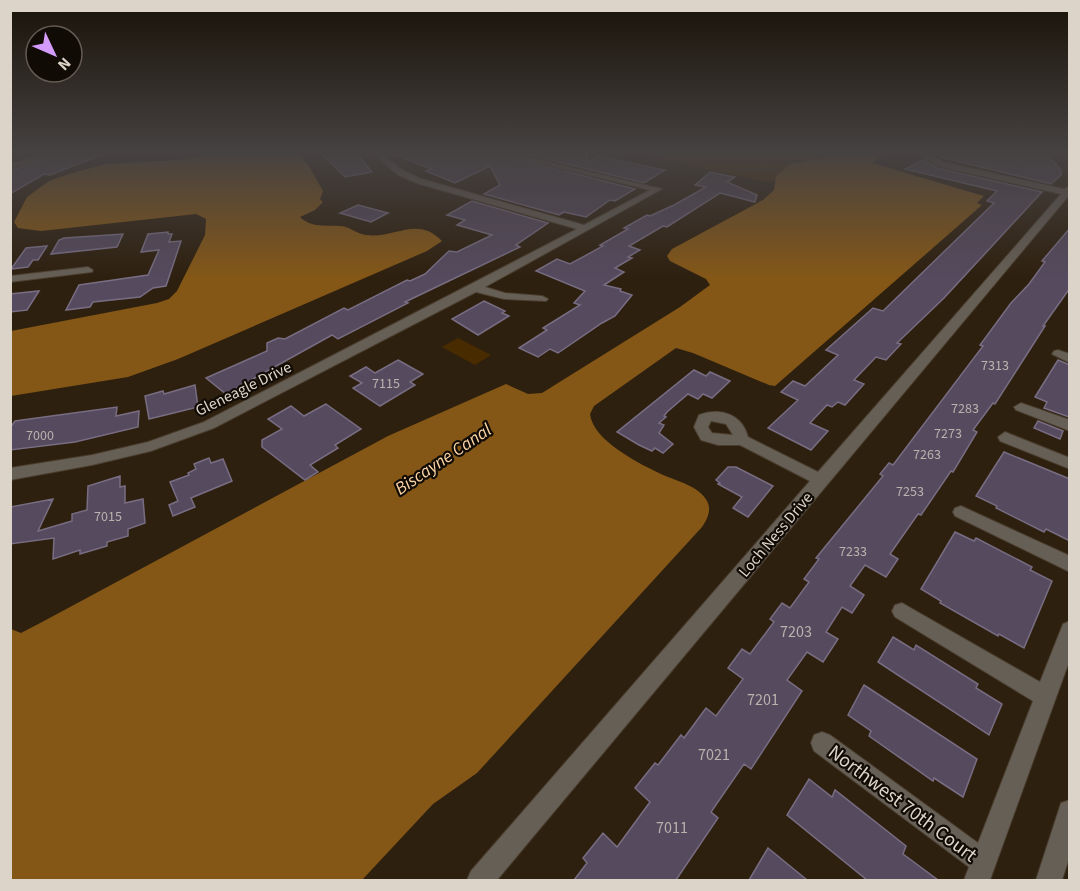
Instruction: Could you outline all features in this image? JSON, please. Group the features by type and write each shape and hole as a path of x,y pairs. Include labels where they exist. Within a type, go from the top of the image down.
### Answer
{"street":[{"path":"466,195 583,228"},
{"name":"Gleneagle Drive","path":"10,474 92,460 151,446 208,425 475,288 647,195"},
{"name":"Loch Ness Drive","path":"480,880 1063,195"},
{"path":"10,279 88,270"},
{"path":"475,288 504,296 542,299"},
{"path":"1021,407 1070,426"},
{"path":"1005,437 1070,464"},
{"path":"741,440 821,480"},
{"path":"961,512 1070,566"},
{"path":"902,611 1045,696"},
{"path":"980,872 1070,630"},
{"name":"Northwest 70th Court","path":"822,743 980,872"},
{"path":"1049,880 1070,812"}],"shaded area":[{"path":"458,338 491,355 475,365 442,347"}],"water":[{"path":"30,195 322,195 320,199 323,202 315,210 300,217 304,221 319,225 343,226 366,235 424,230 433,233 442,241 427,251 178,359 128,377 11,396 11,331 169,299 177,291 205,235 206,219 196,214 41,231 18,228 14,222"},
{"name":"Biscayne Canal","path":"769,195 984,196 977,203 982,205 775,386 676,348 594,406 590,414 593,424 608,442 642,465 699,491 707,501 709,508 706,521 477,773 433,804 362,880 11,880 11,629 21,633 388,436 506,384 528,394 542,393 680,307 710,285 706,279 670,261 667,256 672,249 763,200"}],"building":[{"path":"486,195 626,195 615,201 610,200 586,217 564,212 559,215"},
{"path":"693,195 718,195 667,227 663,226 629,246 640,250 628,257 632,258 615,268 624,272 604,285 621,289 620,291 632,295 615,316 558,353 550,349 538,357 519,348 547,330 543,328 580,305 574,303 585,291 536,271 557,259 570,264 628,229 624,228 647,215 650,216"},
{"path":"726,195 756,195 755,202"},
{"path":"993,195 1040,195 944,298 897,343 901,344 886,360 876,357 854,380 864,384 845,405 838,402 832,407 827,405 810,423 828,431 811,450 768,428 798,400 781,392 793,381 805,386 838,355 826,350 873,308 883,311 994,203 987,201"},
{"path":"472,201 548,223 516,245 520,247 405,302 408,303 338,339 332,335 226,394 206,378 267,351 267,343 278,338 285,339 344,308 348,310 407,280 410,281 425,274 449,251 457,252 492,235 457,225 465,220 447,215"},
{"path":"358,205 388,213 371,222 340,213"},
{"path":"1070,228 1070,288 1043,326 1045,326 995,404 993,403 973,430 977,432 953,472 951,471 921,515 918,514 890,554 898,559 886,577 865,565 850,586 864,595 852,613 842,607 826,632 838,639 823,662 807,652 787,680 802,691 751,769 744,764 711,812 718,818 676,880 574,880 587,863 583,858 603,833 617,847 650,802 635,788 655,763 658,765 681,735 684,738 706,708 716,716 743,679 728,668 742,649 750,654 774,622 770,619 782,603 790,608 809,582 804,579 819,559 816,558 883,476 880,474 889,463 893,465 983,346 980,345 1011,303 1045,262 1042,261"},
{"path":"168,232 172,234 169,242 181,241 166,286 153,288 140,297 93,302 90,307 66,310 79,285 148,275 159,250 141,252 148,234"},
{"path":"123,234 117,247 51,254 59,240 64,238"},
{"path":"47,246 38,260 33,260 28,267 11,269 26,248"},
{"path":"39,291 27,310 10,312 10,294"},
{"path":"484,301 505,311 502,313 509,316 478,335 452,319"},
{"path":"398,360 423,374 410,382 415,385 380,406 353,388 362,383 350,376 366,367 375,373"},
{"path":"1058,360 1070,365 1069,417 1044,408 1047,402 1035,397"},
{"path":"694,370 706,376 710,372 730,381 712,398 703,394 698,399 688,394 667,412 664,416 666,417 659,423 664,425 659,433 673,444 663,453 655,448 652,451 617,432"},
{"path":"195,385 198,407 149,419 145,396 163,391 164,394"},
{"path":"326,404 361,429 335,445 338,448 310,465 318,472 305,480 262,447 262,440 282,429 268,419 291,406 304,416"},
{"path":"117,407 116,416 139,411 138,427 75,442 10,450 10,428 15,421"},
{"path":"1038,421 1063,431 1060,439 1034,428"},
{"path":"1004,452 1070,479 1070,541 1046,529 1044,532 976,496"},
{"path":"209,458 211,463 223,459 232,481 191,498 195,507 173,516 169,505 178,501 170,482 189,475 188,473 196,469 194,464"},
{"path":"728,467 736,467 773,486 748,517 733,508 742,497 718,484 720,483 716,480"},
{"path":"120,476 120,487 125,486 125,503 143,499 145,523 128,529 128,536 107,542 107,546 80,554 80,550 53,559 54,538 10,544 10,507 53,499 38,531 72,521 72,514 87,510 88,486"},
{"path":"955,532 974,541 976,538 1032,567 1030,570 1052,581 1024,648 940,603 941,601 921,589"},
{"path":"893,637 914,650 916,645 978,684 976,688 1002,704 989,735 878,662"},
{"path":"864,685 977,759 963,797 934,778 933,781 869,736 871,731 848,715"},
{"path":"809,779 832,797 835,790 906,846 903,854 938,880 867,880 787,815"},
{"path":"768,848 807,880 749,880"}]}
